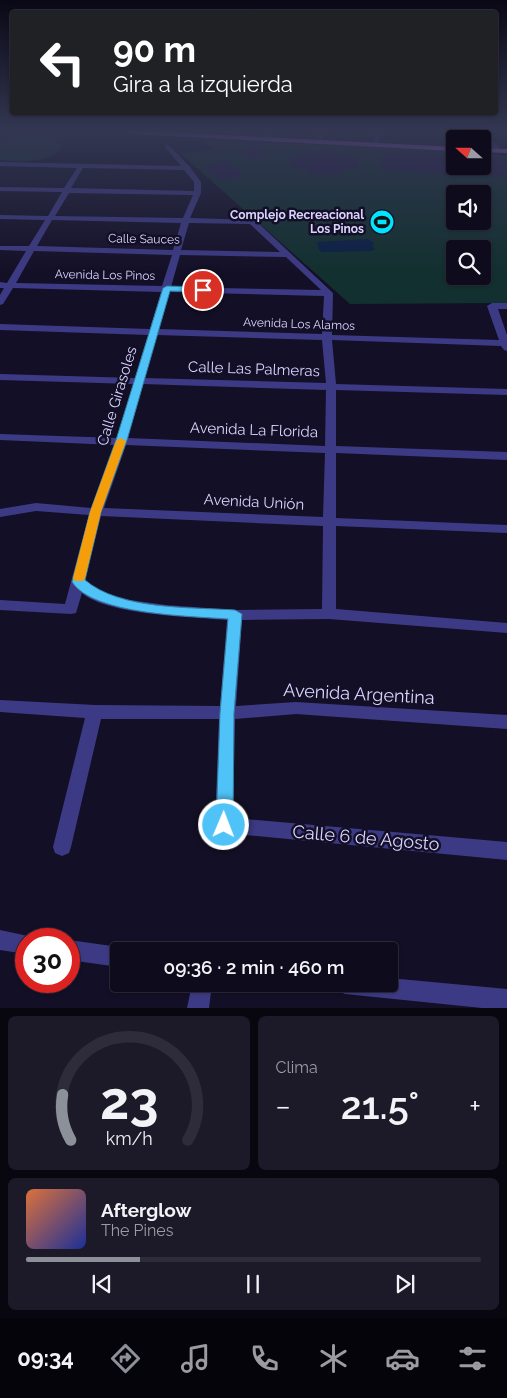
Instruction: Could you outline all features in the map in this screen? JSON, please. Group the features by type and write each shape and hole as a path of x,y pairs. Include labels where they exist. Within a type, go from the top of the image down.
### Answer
{"street":[{"path":"0,302 74,179"},
{"path":"0,189 197,193 198,182 196,179"},
{"name":"Calle Girasoles","path":"0,606 71,609 96,512 122,440 186,220 197,193"},
{"path":"0,217 252,222 329,293 327,337 331,448 329,614"},
{"name":"Calle Sauces","path":"0,248 288,255"},
{"name":"Avenida Los Pinos","path":"0,285 329,293"},
{"path":"506,345 492,306 507,306"},
{"name":"Avenida Los Alamos","path":"0,327 327,337 506,345"},
{"name":"Calle Las Palmeras","path":"0,376 507,392"},
{"name":"Avenida La Florida","path":"0,437 122,440 507,456"},
{"name":"Avenida Unión","path":"0,513 36,507 96,512 507,529"},
{"path":"78,582 94,595 130,605 166,610 235,614 329,614 507,628"},
{"path":"227,713 235,614"},
{"name":"Avenida Argentina","path":"0,707 95,712 227,713 296,708 507,722"},
{"path":"62,847 95,712"},
{"name":"Calle 6 de Agosto","path":"227,713 224,825 507,850"},
{"path":"0,940 15,942"},
{"path":"80,952 110,956"},
{"path":"398,989 507,1000"},
{"path":"198,1008 201,992"}],"green space":[{"name":"Complejo Recreacional Los Pinos","path":"209,179 507,179 507,303 350,304"}],"water":[{"path":"368,239 374,243 372,246 375,249 372,251 322,252 319,250 317,242"}],"slow traffic":[{"path":"79,578 96,512 121,441"}],"place":[{"name":"Complejo Recreacional Los Pinos","path":"382,222"}],"route":[{"path":"203,290 167,288 122,440 96,512 78,582 94,595 130,605 166,610 235,614 227,713 224,825"}]}
